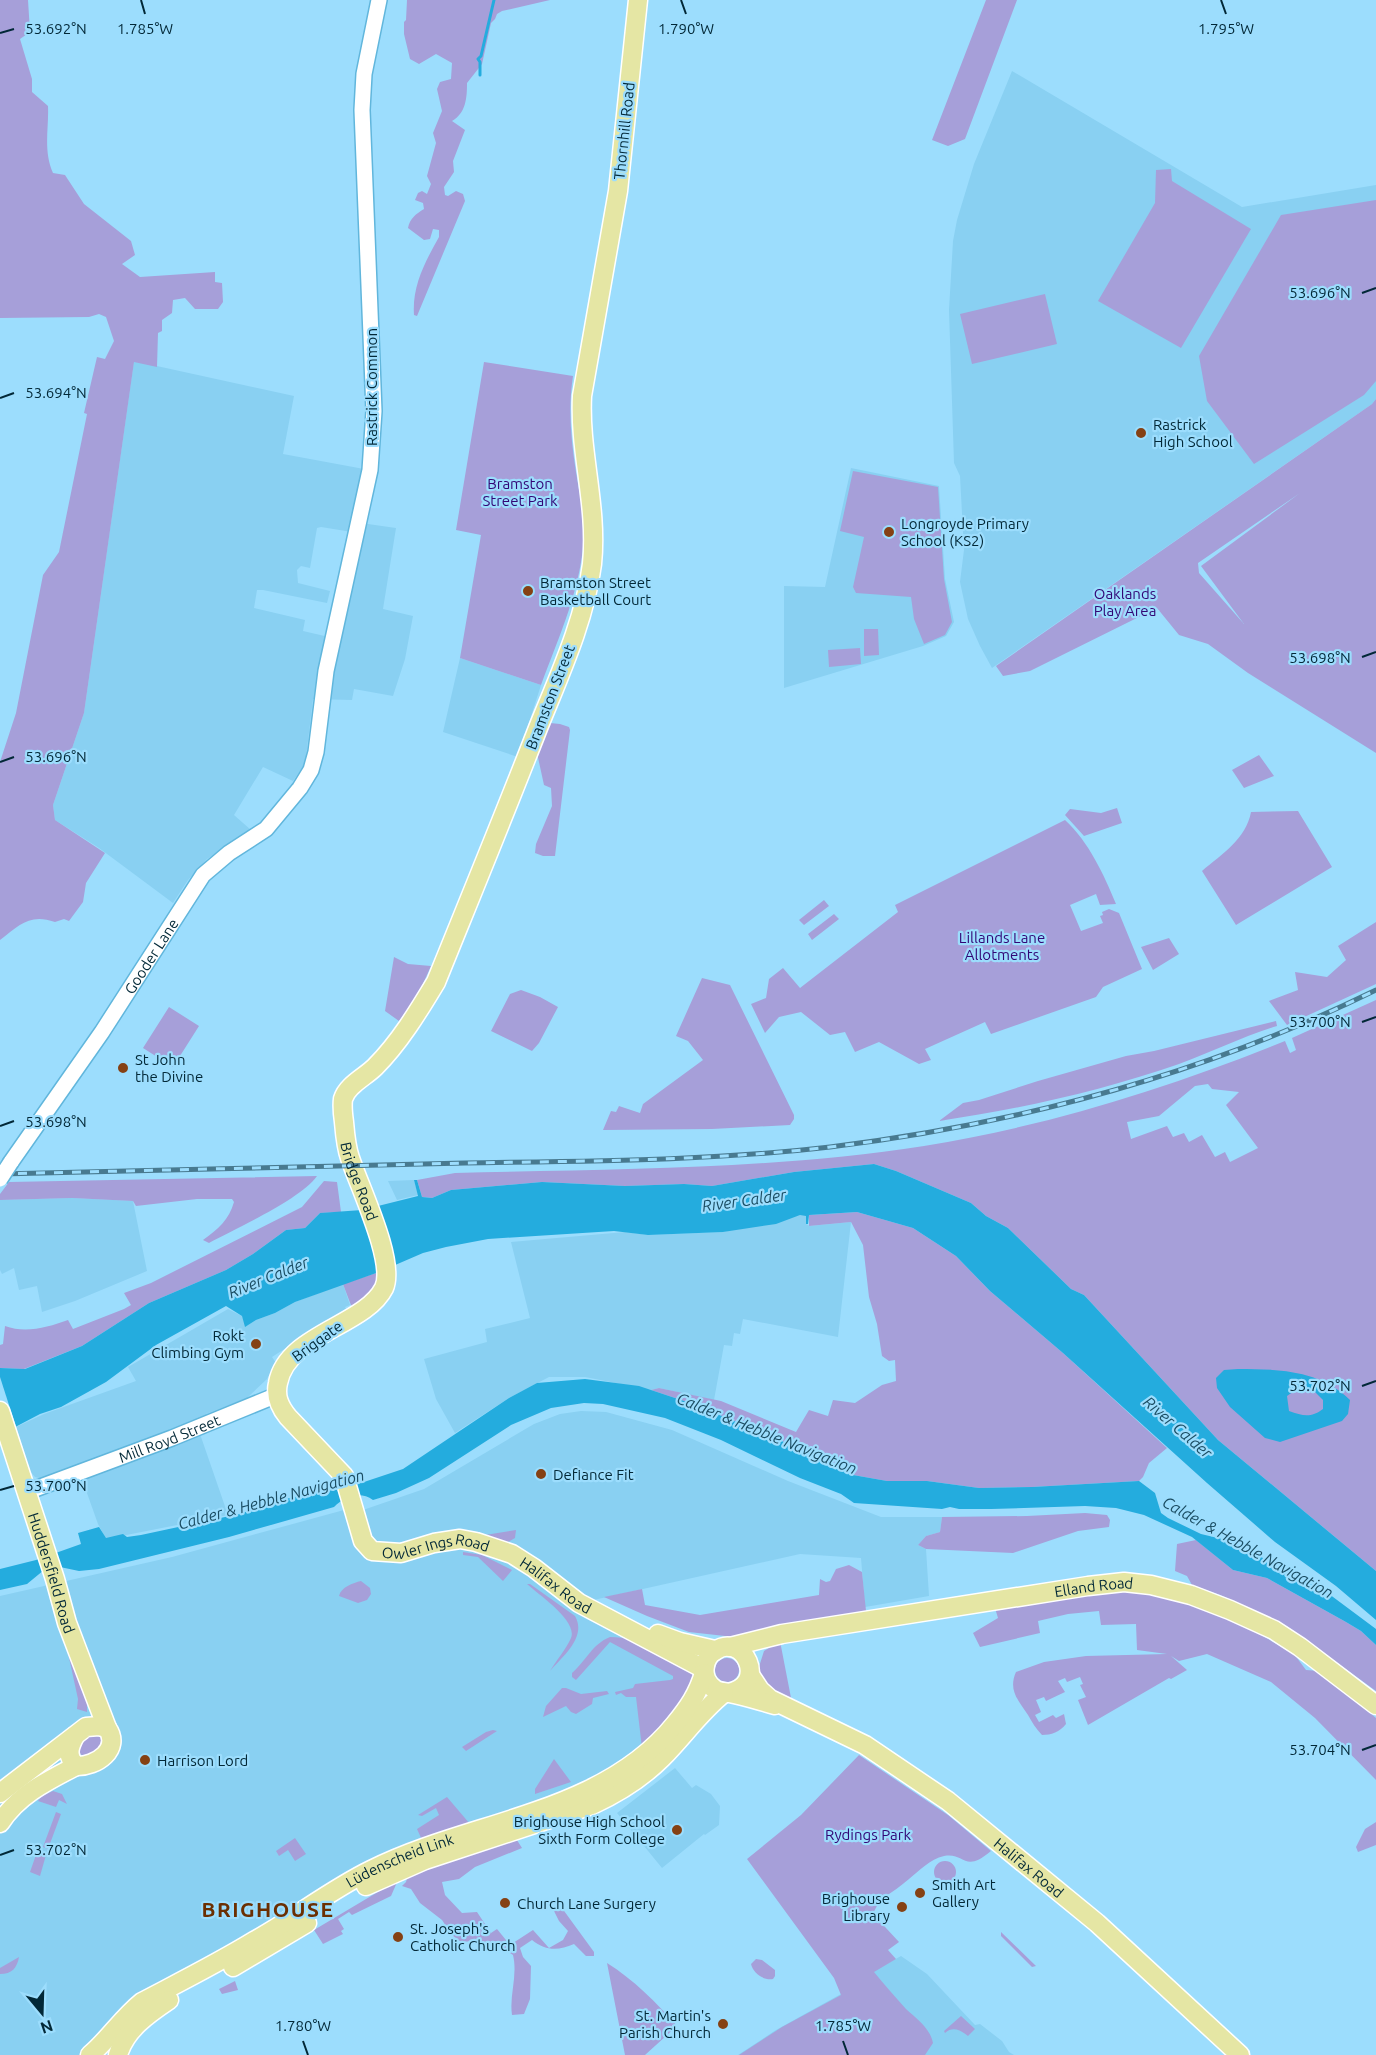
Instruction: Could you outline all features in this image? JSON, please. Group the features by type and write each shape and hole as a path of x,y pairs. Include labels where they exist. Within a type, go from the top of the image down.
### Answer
{"main road":[{"name":"Thornhill Road","path":"606,262 618,191 639,0"},
{"name":"Bramston Street","path":"349,1089 368,1074 389,1052 436,982 556,684 579,616 592,564 593,522 582,422 582,396 606,262"},
{"name":"Bridge Road","path":"349,1089 343,1098 347,1145 369,1208 386,1264 386,1272"},
{"name":"Briggate","path":"277,1395 280,1376 291,1358 312,1341 372,1303 383,1289 386,1272"},
{"name":"Owler Ings Road","path":"277,1395 284,1412 344,1476 363,1540 372,1551 401,1553 434,1543 460,1539 512,1554"},
{"name":"Huddersfield Road","path":"0,1411 55,1579 67,1623 107,1728"},
{"name":"Halifax Road","path":"512,1554 579,1603 704,1671 711,1686 726,1693 797,1711"},
{"name":"Elland Road","path":"723,1649 782,1634 1124,1582 1144,1584 1191,1595 1274,1630 1324,1664 1376,1705"},
{"name":"Halifax Road","path":"602,1615 680,1642 744,1654 764,1694 865,1745 948,1801 1097,1923 1240,2055"},
{"path":"726,1693 742,1688 749,1668 760,1648 782,1634"},
{"path":"704,1671 706,1661 723,1649"},
{"name":"Lüdenscheid Link","path":"90,2055 142,2002 254,1942 369,1871 417,1849 569,1798 610,1779 632,1765 670,1731 698,1692 704,1671"},
{"name":"Lüdenscheid Link","path":"118,2055 126,2038 148,2014 168,2001 260,1953 372,1883 425,1860 592,1805 612,1796 654,1766 709,1705 726,1693"},
{"path":"76,1766 69,1756 69,1748 93,1714 96,1698"},
{"path":"0,1793 81,1731 107,1728 111,1734 113,1742 101,1759 76,1766 36,1787 19,1800 0,1823"}],"street":[{"name":"Rastrick Common","path":"311,770 316,752 326,671 359,524 370,470 373,441 374,411 362,110 364,74 379,0"},
{"name":"Gooder Lane","path":"0,1179 96,1042 203,875 229,853 266,829 300,788 311,770"},
{"name":"Mill Royd Street","path":"27,1492 180,1435 277,1395"}],"shaded area":[{"name":"Rastrick High School","path":"1012,71 1242,207 1376,185 1376,399 1372,404 992,668 968,619 960,582 964,550 960,476 954,463 949,310 953,241 957,220 974,164"},
{"path":"134,361 294,396 283,454 364,469 354,522 396,528 383,609 413,616 405,659 393,696 354,689 352,700 313,699 303,767 293,781 263,767 234,815 251,830 207,859 188,880 173,903 99,848 55,820 53,805 84,713","holes":["317,528 352,532 329,637 303,631 305,620 254,608 257,590 327,603 330,591 298,583 297,570 301,566 310,568"]},
{"name":"Longroyde Primary School (KS2)","path":"851,468 939,486 945,579 954,622 946,636 923,646 784,688 784,586 825,587"},
{"path":"460,658 541,685 518,757 443,732"},
{"path":"414,1180 418,1195 397,1200 388,1181"},
{"path":"72,1198 133,1201 147,1271 42,1312 37,1286 19,1290 14,1268 2,1274 0,1270 0,1200"},
{"path":"806,1215 806,1224 810,1226 851,1222 838,1337 743,1319 740,1334 734,1333 732,1346 724,1345 714,1400 659,1388 651,1390 585,1377 549,1377 509,1398 455,1433 436,1399 424,1359 487,1342 485,1329 530,1318 511,1242 625,1232 648,1235 723,1232"},
{"path":"343,1284 350,1305 345,1307 346,1309 272,1357 276,1363 267,1379 247,1398 206,1414 211,1430 200,1434 228,1515 106,1539 98,1524 77,1465 43,1479 35,1477 30,1471 16,1427 44,1414 136,1381 128,1367 228,1309 242,1316 246,1326 295,1302"},
{"path":"581,1411 606,1412 672,1430 788,1481 881,1517 942,1517 940,1532 926,1536 918,1545 926,1549 929,1596 865,1607 861,1558 800,1554 580,1603 704,1669 632,1765 448,1838 142,2002 90,2055 0,2055 0,1596 172,1557 344,1510 363,1510 424,1489 534,1424 560,1414"},
{"name":"Brighouse High School Sixth Form College","path":"675,1768 692,1788 696,1785 711,1794 720,1806 719,1825 704,1834 662,1868 617,1813"},
{"path":"901,1956 927,1974 975,2025 980,2024 1002,2041 1009,2052 1014,2055 738,2055 776,2030 841,1994"}],"green space":[{"path":"0,0 28,0 30,32 20,39 32,79 32,92 48,106 47,148 53,173 65,175 84,204 131,241 135,255 122,264 140,277 215,272 215,282 222,283 223,302 218,309 195,309 185,298 173,300 172,313 162,320 162,331 158,333 157,367 134,362 84,713 53,805 55,820 105,853 86,883 83,902 69,921 64,919 55,922 32,920 19,925 0,940 0,762 16,713 43,575 59,552 87,414 84,413 97,357 105,359 114,341 106,317 99,314 89,317 0,318"},
{"path":"407,0 550,0 502,11 491,23 482,64 467,83 463,109 452,121 465,130 453,161 454,172 444,187 445,195 448,196 456,191 463,194 465,201 417,316 414,315 414,304 417,284 439,237 439,230 433,229 430,239 424,240 408,228 414,217 424,209 423,203 415,200 418,193 422,191 427,194 431,184 427,176 436,143 433,133 442,111 437,89 440,82 451,79 452,63 436,54 419,64 410,59 404,34"},
{"path":"986,0 1017,0 965,139 948,146 932,140"},
{"path":"1171,169 1172,181 1251,229 1181,348 1098,301 1155,203 1156,170"},
{"path":"1376,200 1376,381 1364,395 1254,464 1207,401 1199,356 1281,215"},
{"path":"1045,294 1057,344 972,364 960,314"},
{"name":"Bramston Street Park","path":"484,362 573,376 571,424 583,516 583,551 575,591 541,685 460,658 481,535 456,530"},
{"name":"Oaklands Play Area","path":"1376,399 1376,753 1248,673 1208,644 1179,635 1157,608 1030,671 1003,676 996,666","holes":["1300,493 1201,566 1244,624 1199,573 1198,563"]},
{"path":"853,471 938,487 944,579 952,622 945,635 924,644 914,619 911,597 856,593 853,587 864,537 840,531"},
{"path":"864,629 878,629 879,655 864,656"},
{"path":"860,648 861,664 829,667 828,650"},
{"path":"550,723 569,727 570,730 555,856 543,856 535,853 536,844 552,806 551,788 544,785 537,753"},
{"path":"1259,755 1274,776 1244,788 1232,770"},
{"path":"1117,808 1122,823 1084,836 1065,815 1070,809 1101,813"},
{"path":"1298,811 1332,867 1236,925 1202,871 1239,838 1251,812"},
{"name":"Lillands Lane Allotments","path":"1065,820 1089,849 1116,904 1100,905 1096,894 1070,905 1081,931 1103,923 1100,916 1103,915 1102,912 1109,909 1119,913 1142,969 1103,987 1096,997 991,1034 985,1022 925,1049 931,1060 919,1064 879,1042 855,1052 845,1032 830,1035 801,1012 779,1017 765,1033 751,1004 766,998 769,979 783,968 800,988 898,912 895,905"},
{"path":"824,900 829,906 804,925 799,920"},
{"path":"834,914 839,919 812,940 808,934"},
{"path":"1376,922 1376,984 1287,1025 1269,1001 1298,990 1295,972 1327,977 1346,960 1338,946"},
{"path":"1169,938 1179,954 1153,970 1141,947"},
{"path":"394,957 408,964 431,966 417,997 399,1021 385,1011"},
{"path":"702,978 730,985 794,1119 790,1125 712,1129 603,1130 611,1111 616,1112 619,1106 640,1113 643,1104 703,1060 688,1041 676,1036"},
{"path":"521,990 558,1007 539,1043 532,1051 491,1031 510,994"},
{"path":"1376,1000 1376,1571 1218,1440 1084,1295 1071,1289 1008,1228 986,1216 971,1203 896,1171 874,1164 794,1172 712,1186 684,1184 625,1186 542,1182 451,1190 432,1198 422,1197 417,1180 455,1173 749,1164 866,1154 924,1146 1016,1128 1108,1104 1285,1041 1290,1053 1296,1050 1292,1038","holes":["1208,1084 1212,1089 1239,1092 1226,1105 1258,1148 1230,1162 1225,1152 1215,1157 1202,1135 1189,1142 1184,1133 1173,1137 1167,1126 1131,1139 1127,1122 1159,1116 1195,1086"]},
{"path":"169,1007 199,1026 173,1067 143,1048"},
{"path":"1276,1021 1277,1026 1179,1064 1120,1083 1030,1105 939,1121 963,1103 1126,1056"},
{"path":"317,1176 309,1185 282,1204 209,1243 203,1240 226,1219 234,1202 232,1199 197,1199 136,1206 133,1201 72,1198 0,1200 0,1194 9,1182"},
{"path":"324,1181 337,1182 341,1212 320,1213 305,1228 286,1230 226,1270 149,1303 82,1346 24,1369 0,1368 0,1345 3,1344 5,1326 29,1329 68,1320 73,1329 124,1309 131,1305 124,1293 151,1283 302,1207"},
{"path":"857,1212 913,1228 956,1256 990,1291 1063,1353 1167,1448 1149,1463 1143,1477 1139,1481 979,1488 927,1481 887,1481 853,1475 782,1441 693,1404 651,1390 659,1388 721,1401 796,1432 809,1410 828,1416 833,1400 855,1403 882,1385 896,1381 895,1360 889,1361 882,1356 877,1324 869,1297 863,1245 851,1222 809,1226 809,1215"},
{"path":"379,1272 370,1293 352,1308 343,1284"},
{"path":"1085,1513 1107,1515 1110,1520 1109,1527 1078,1531 1013,1553 926,1549 918,1545 926,1536 940,1532 942,1517"},
{"path":"516,1530 515,1538 508,1542 485,1537 485,1535"},
{"path":"1196,1540 1233,1570 1267,1578 1361,1631 1376,1645 1376,1691 1285,1625 1220,1595 1192,1585 1187,1576 1175,1571 1177,1544"},
{"path":"463,1552 482,1555 512,1570 503,1581 478,1557 463,1555"},
{"path":"849,1565 862,1572 866,1611 734,1637 689,1632 604,1597 642,1589 645,1605 700,1615 819,1595 820,1579 830,1581 836,1569"},
{"path":"361,1581 370,1588 371,1594 367,1600 358,1603 339,1596 345,1588"},
{"path":"527,1584 575,1616 578,1624 576,1639 572,1646 550,1671 569,1642 572,1631 563,1616"},
{"path":"1114,1589 1143,1590 1175,1598 1242,1624 1294,1654 1306,1670 1319,1671 1376,1718 1376,1780 1315,1718 1271,1682 1207,1654 1179,1661 1171,1656 1187,1670 1088,1725 1078,1700 1086,1697 1080,1685 1083,1684 1080,1677 1067,1682 1065,1678 1058,1681 1065,1692 1046,1701 1044,1697 1036,1700 1041,1712 1035,1715 1039,1722 1053,1715 1056,1718 1064,1714 1066,1724 1055,1732 1042,1735 1015,1695 1013,1684 1016,1672 1044,1662 1086,1656 1167,1654 1137,1650 1136,1624 1101,1625 1099,1611 1068,1614 1038,1621 1040,1633 980,1647 973,1633 998,1618 995,1608"},
{"path":"610,1637 643,1643 695,1667 696,1691 642,1748 636,1697 626,1697 621,1693 616,1695 615,1692 633,1688 635,1684 670,1680 673,1676 610,1642 576,1680 572,1677 572,1673 594,1648"},
{"path":"780,1641 792,1703 770,1693 757,1673 764,1651"},
{"path":"66,1644 87,1699 87,1712 77,1709 78,1699"},
{"path":"727,1658 732,1659 738,1665 738,1675 732,1681 727,1682 722,1681 716,1675 715,1670 716,1665 722,1659"},
{"path":"562,1688 581,1694 607,1691 609,1694 593,1698 592,1704 576,1714 566,1706 543,1717 546,1706"},
{"path":"497,1731 466,1751 462,1747 486,1732"},
{"path":"91,1735 101,1737 101,1748 88,1756 78,1754 80,1741"},
{"name":"Rydings Park","path":"859,1755 948,1815 991,1851 982,1858 970,1862 951,1856 934,1860 883,1898 873,1914 899,1942 888,1950 896,1959 874,1972 926,2028 933,2043 925,2055 739,2055 782,2027 841,1995 834,1978 747,1859 801,1815"},
{"path":"554,1759 571,1782 535,1794 535,1789"},
{"path":"53,1791 62,1794 67,1804 59,1800 56,1807 38,1801 42,1796"},
{"path":"447,1797 470,1824 422,1840 417,1829 439,1815 436,1808 422,1816 418,1815"},
{"path":"56,1812 61,1814 48,1849 43,1847"},
{"path":"1376,1822 1376,1845 1358,1852 1356,1847 1365,1829"},
{"path":"515,1837 522,1848 475,1867 459,1879 442,1882 445,1895 462,1913 477,1912 491,1933 497,1929 510,1945 533,1930 549,1948 563,1940 568,1931 559,1921 552,1907 559,1904 594,1952 594,1956 586,1956 574,1944 552,1949 542,1946 532,1940 520,1948 523,1957 531,1966 530,1999 524,2014 512,2015 515,1970 513,1955 488,1943 461,1942 452,1935 442,1920 420,1903 411,1889 402,1886 408,1875"},
{"path":"295,1838 306,1854 295,1861 288,1850 279,1856 276,1851"},
{"path":"37,1852 46,1855 40,1876 30,1872"},
{"path":"945,1861 953,1864 956,1872 953,1880 945,1883 937,1880 934,1872 937,1864"},
{"path":"398,1880 391,1896 352,1915 349,1912 338,1919 344,1929 341,1931 343,1934 323,1944 314,1930"},
{"path":"1001,1932 1036,1966 1032,1967 1001,1936"},
{"path":"19,1957 13,1970 0,1974 0,1968"},
{"path":"756,1959 762,1960 775,1970 773,1979 763,1978 756,1973 751,1964"},
{"path":"607,1963 644,1992 677,2026 645,2055 625,2055"},
{"path":"235,1981 238,1990 222,1994 219,1989"},
{"path":"961,2016 975,2029 968,2036 957,2030 945,2033 944,2031"}],"water":[{"name":"River Calder","path":"874,1164 971,1203 986,1216 1008,1228 1071,1289 1084,1295 1218,1440 1376,1571 1376,1620 1336,1586 1275,1542 990,1291 956,1256 913,1228 857,1212 809,1215 808,1224 806,1224 806,1216 800,1215 776,1224 723,1232 648,1235 614,1231 488,1239 446,1247 423,1253 379,1272 295,1302 245,1327 242,1316 226,1306 156,1345 106,1382 61,1407 40,1414 0,1435 0,1368 25,1369 82,1346 149,1303 226,1270 286,1230 305,1228 320,1213 362,1210 418,1196 414,1180 417,1180 422,1197 432,1198 451,1190 542,1182 625,1186 684,1184 712,1186 794,1172"},
{"path":"1224,1370 1283,1371 1312,1377 1325,1382 1350,1400 1348,1414 1342,1421 1280,1442 1265,1438 1230,1407 1217,1388 1216,1378","holes":["1306,1389 1315,1392 1323,1400 1323,1409 1315,1414 1307,1415 1289,1411 1287,1396 1294,1391"]},
{"path":"585,1379 639,1386 693,1404 782,1441 853,1475 887,1481 927,1481 979,1488 1139,1481 1155,1493 1161,1513 1168,1518 1201,1534 1226,1540 1329,1594 1376,1629 1376,1645 1361,1631 1346,1622 1267,1578 1233,1570 1192,1537 1144,1515 1116,1508 1085,1506 991,1509 950,1507 942,1509 854,1503 841,1494 800,1478 721,1440 665,1418 603,1404 584,1403 551,1408 511,1425 429,1478 396,1493 373,1500 358,1495 353,1496 334,1507 229,1537 99,1569 79,1571 60,1567 44,1570 27,1584 0,1590 0,1569 36,1560 81,1544 78,1533 99,1527 106,1538 123,1534 127,1537 141,1535 239,1514 340,1482 343,1489 403,1469 509,1398 537,1383"}],"pier":[{"path":"0,1377 17,1430 0,1438"}],"waterway":[{"path":"480,75 478,59 481,56 494,0"}],"railway":[{"path":"0,1174 648,1160 830,1147 971,1125 1109,1091 1178,1071 1245,1047 1376,990"}],"place":[{"name":"Rastrick High School","path":"1141,433"},
{"name":"Longroyde Primary School (KS2)","path":"889,532"},
{"name":"Bramston Street Basketball Court","path":"528,591"},
{"name":"St John the Divine","path":"123,1068"},
{"name":"Rokt Climbing Gym","path":"256,1344"},
{"name":"Defiance Fit","path":"541,1474"},
{"name":"Harrison Lord","path":"145,1760"},
{"name":"Brighouse High School Sixth Form College","path":"677,1830"},
{"name":"Smith Art Gallery","path":"920,1893"},
{"name":"Church Lane Surgery","path":"505,1903"},
{"name":"Brighouse Library","path":"902,1907"},
{"name":"St. Joseph's Catholic Church","path":"398,1937"},
{"name":"St. Martin's Parish Church","path":"723,2024"}],"district":[{"name":"BRIGHOUSE","path":"268,1909"}],"water label":[{"name":"Calder & Hebble Navigation","path":"767,1433"},
{"name":"Calder & Hebble Navigation","path":"271,1499"},
{"name":"Calder & Hebble Navigation","path":"1248,1547"}]}
